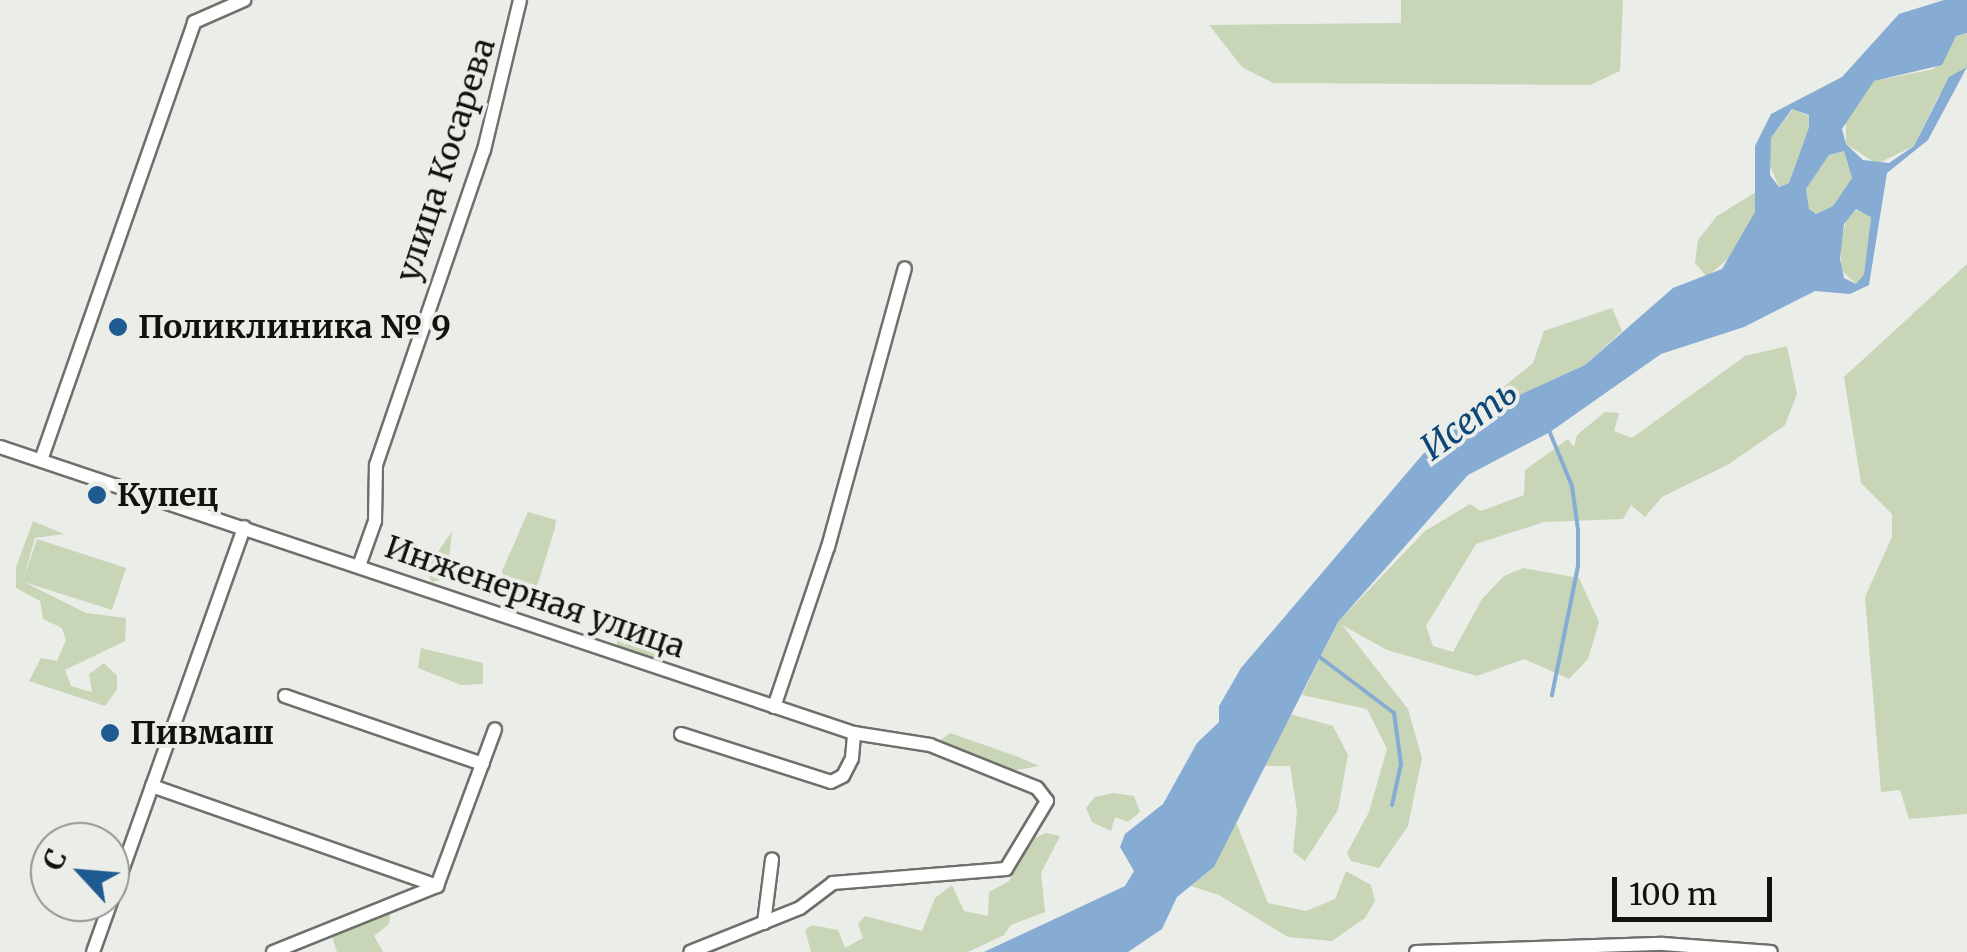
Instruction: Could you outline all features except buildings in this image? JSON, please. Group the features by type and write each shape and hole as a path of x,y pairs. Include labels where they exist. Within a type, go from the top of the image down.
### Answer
{"street":[{"path":"40,460 194,22 244,0"},
{"name":"улица Косарева","path":"359,566 376,521 376,465 484,150 520,0"},
{"path":"774,707 828,547 905,268"},
{"name":"Инженерная улица","path":"0,447 854,733 930,745 1038,788 1047,802 1006,869 833,882 800,908 764,923"},
{"path":"94,952 244,527"},
{"path":"285,696 484,764"},
{"path":"273,952 436,886 496,728"},
{"path":"681,734 831,782 843,776 852,758 854,733"},
{"path":"152,786 436,886"},
{"path":"690,952 764,923 772,860"},
{"path":"1416,952 1771,952"}],"green space":[{"path":"1401,0 1623,0 1620,71 1590,85 1273,83 1242,67 1209,25 1401,23"},
{"path":"1967,33 1967,67 1939,95 1914,146 1877,164 1846,144 1846,117 1874,81 1934,69 1956,36"},
{"path":"1793,109 1809,116 1809,127 1789,183 1779,187 1768,161 1771,138"},
{"path":"1844,151 1852,178 1833,206 1816,214 1809,210 1806,189 1829,155"},
{"path":"1756,192 1755,212 1737,251 1707,277 1695,263 1698,240 1717,216"},
{"path":"1862,208 1871,217 1864,274 1856,284 1841,270 1841,240 1848,214"},
{"path":"1967,264 1967,814 1909,819 1900,790 1881,792 1865,597 1892,537 1892,514 1861,483 1844,377"},
{"path":"1612,308 1622,331 1585,365 1460,422 1533,363 1544,331"},
{"path":"1787,346 1797,394 1785,425 1729,464 1662,497 1645,517 1631,505 1623,519 1544,522 1476,544 1426,626 1433,646 1453,652 1482,599 1504,576 1523,568 1579,578 1599,622 1588,659 1569,679 1524,659 1477,676 1387,650 1342,625 1408,709 1422,758 1408,826 1379,868 1351,861 1347,853 1369,812 1387,749 1367,709 1302,695 1338,622 1425,531 1470,504 1481,511 1524,495 1525,470 1568,439 1574,447 1577,435 1605,412 1619,413 1614,431 1632,438 1745,356"},
{"path":"528,512 556,520 537,586 521,598 509,594 502,571"},
{"path":"33,521 64,534 35,538 23,580 37,539 126,568 112,610 24,582 86,613 126,618 125,641 65,670 71,686 92,692 89,674 104,663 117,676 117,689 105,706 29,681 41,658 57,661 66,640 62,628 43,619 40,601 16,588 16,567"},
{"path":"452,531 447,578 432,582 425,571"},
{"path":"617,636 651,647 661,642 671,649 661,661 617,647"},
{"path":"421,648 483,663 483,684 461,685 418,668"},
{"path":"1290,714 1333,726 1348,755 1338,810 1305,861 1293,852 1297,811 1290,766 1263,766"},
{"path":"950,733 1039,766 1012,771 951,748 941,740"},
{"path":"1114,793 1134,796 1140,812 1128,822 1115,817 1111,831 1092,822 1086,808 1095,797"},
{"path":"1236,822 1268,903 1306,911 1335,899 1346,871 1371,885 1375,901 1365,918 1332,941 1288,937 1219,895 1191,886 1214,867"},
{"path":"1046,833 1060,836 1041,873 1045,912 1011,925 1004,935 968,952 811,952 805,930 812,925 838,930 845,948 863,938 858,924 865,916 922,931 935,898 952,885 964,911 988,916 989,892 1009,881 1035,838"},
{"path":"391,909 389,924 374,936 383,952 337,952 332,936"}],"water":[{"name":"Исеть","path":"1944,0 1967,0 1967,33 1956,36 1942,65 1874,81 1842,129 1846,144 1863,160 1889,163 1914,146 1949,77 1967,67 1928,140 1887,173 1869,285 1850,294 1815,291 1744,327 1661,354 1550,432 1468,475 1338,622 1214,867 1177,897 1162,929 1128,952 984,952 1125,886 1134,871 1120,847 1125,834 1163,804 1197,743 1219,722 1219,706 1241,668 1423,454 1460,422 1585,365 1673,288 1722,269 1755,212 1755,146 1771,114 1842,77 1899,14","holes":["1792,109 1809,115 1809,127 1789,183 1779,187 1770,175 1771,138","1844,151 1852,178 1833,206 1816,214 1809,209 1806,189 1829,155","1856,209 1871,217 1864,274 1856,284 1844,278 1840,259 1844,224"]}],"waterway":[{"path":"1548,428 1572,486 1578,530 1578,566 1552,695"},
{"path":"1317,655 1394,713 1401,764 1392,805"}],"place":[{"name":"Поликлиника № 9","path":"118,327"},
{"name":"Купец","path":"97,495"},
{"name":"Пивмаш","path":"110,733"}]}
